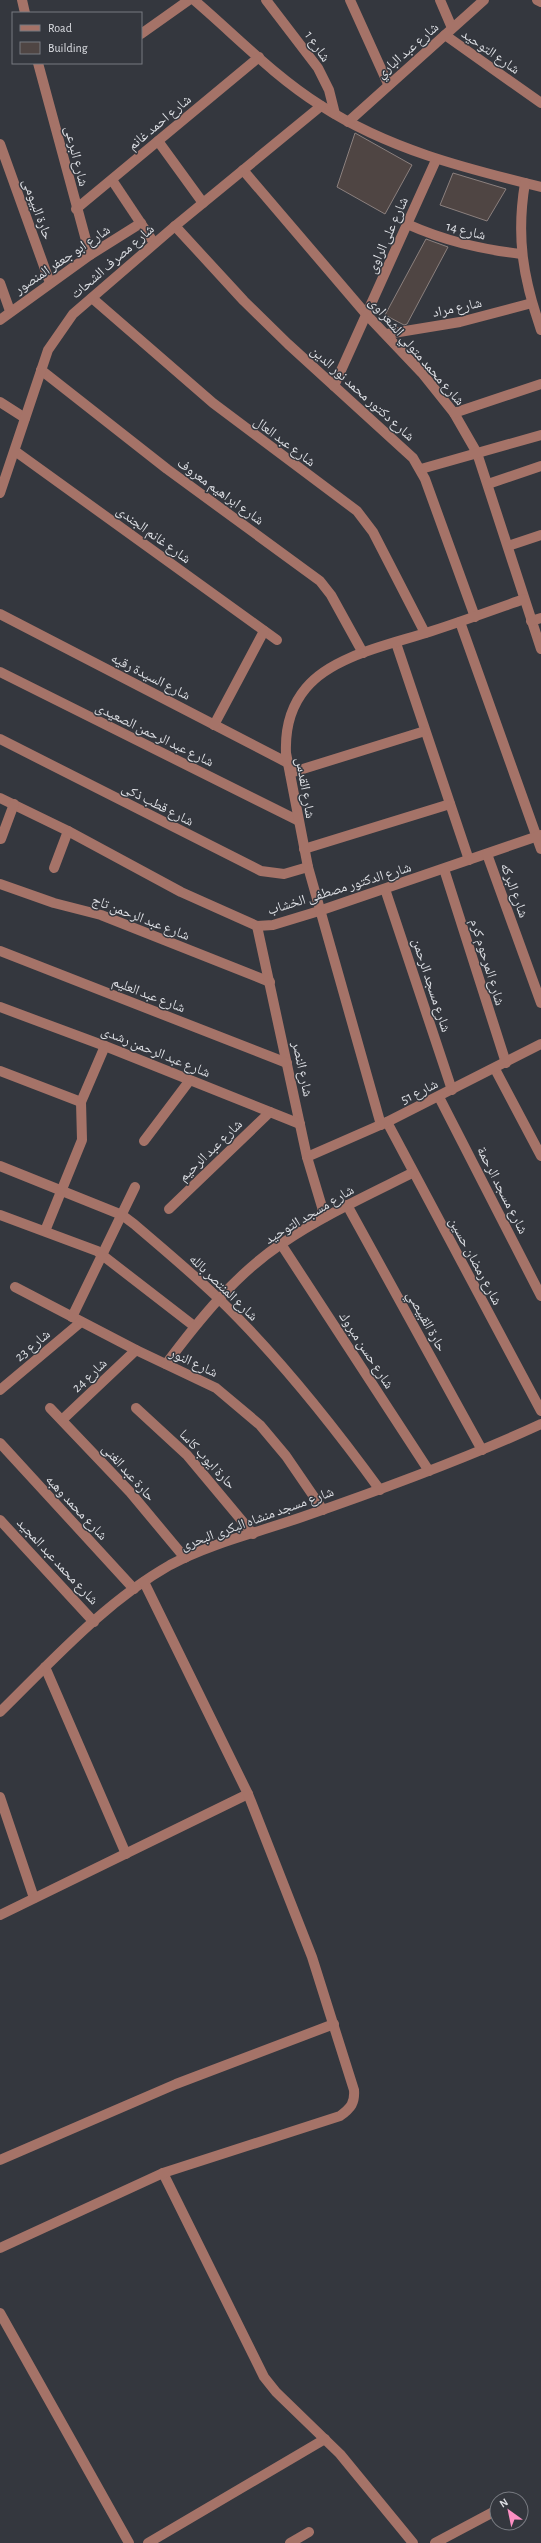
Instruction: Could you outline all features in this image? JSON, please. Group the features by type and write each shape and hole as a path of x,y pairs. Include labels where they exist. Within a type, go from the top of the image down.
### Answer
{"street":[{"path":"22,0 25,12"},
{"path":"142,33 189,0"},
{"path":"194,0 320,106 348,122 395,145 436,160 541,187"},
{"name":"شارع 1","path":"266,0 318,68 329,90 335,114"},
{"path":"350,0 388,84"},
{"path":"440,0 448,32"},
{"name":"شارع عبد الباري","path":"348,122 388,84 484,0"},
{"path":"537,0 541,2"},
{"name":"شارع التوحيد","path":"448,32 541,103"},
{"name":"شارع احمد غانم","path":"76,209 259,56"},
{"name":"شارع البرعى","path":"38,64 76,209 90,255"},
{"name":"شارع مصرف الشحات","path":"0,493 48,350 60,330 73,314 154,243 320,106"},
{"path":"158,141 203,203"},
{"name":"حارة البيومى","path":"0,144 50,283"},
{"name":"شارع على الراوى","path":"334,386 436,160"},
{"name":"شارع محمد متولي الشعراوى","path":"243,170 366,314 387,334 454,413 477,453 524,599 536,620 541,649"},
{"path":"112,180 154,243"},
{"path":"525,183 521,206 521,254 532,303 541,330"},
{"name":"شارع ابو جعفر المنصور","path":"0,320 10,311 90,255 141,223"},
{"name":"شارع 14","path":"407,224 461,245 521,254"},
{"name":"شارع دكتور محمد نور الدين","path":"175,226 244,301 334,386 406,450 420,468 475,617"},
{"path":"0,283 10,311"},
{"name":"شارع عبد العال","path":"92,298 213,403 357,511 373,532 425,634"},
{"name":"شارع مراد","path":"387,334 460,322 532,303"},
{"name":"شارع ابراهيم معروف","path":"41,370 167,468 320,581 331,594 363,653"},
{"path":"454,413 541,384"},
{"path":"0,402 25,418"},
{"path":"420,468 541,435"},
{"name":"شارع غانم الجندى","path":"15,451 277,640"},
{"path":"488,484 541,466"},
{"path":"508,546 541,535"},
{"name":"شارع القدس","path":"384,1124 319,911 298,820 285,736 296,702 306,687 320,674 363,653 425,634 524,599"},
{"name":"شارع السيدة رقيه","path":"0,614 214,725 289,768"},
{"path":"460,622 539,836 541,849"},
{"path":"214,725 264,631"},
{"path":"396,643 469,860"},
{"name":"شارع عبد الرحمن الصعيدى","path":"0,672 298,820"},
{"path":"289,768 425,731"},
{"name":"شارع قطب ذكى","path":"0,739 261,871 284,874 308,867"},
{"name":"شارع الدكتور مصطفى الخشاب","path":"0,798 68,831 181,892 257,926 273,925 319,911 539,836"},
{"path":"1,839 14,804"},
{"path":"304,849 450,804"},
{"path":"54,868 68,831"},
{"name":"شارع البركه","path":"487,854 541,1003"},
{"name":"شارع المرحوم كرم","path":"444,869 506,1063"},
{"name":"شارع عبد الرحمن تاج","path":"0,884 54,903 101,915 270,982"},
{"name":"شارع مسجد الرحمن","path":"385,889 452,1090"},
{"name":"شارع النصر","path":"257,926 307,1157 325,1217"},
{"name":"شارع عبد العليم","path":"0,951 287,1063"},
{"name":"شارع عبد الرحمن رشدى","path":"0,1007 105,1046 300,1124"},
{"name":"شارع 51","path":"307,1157 384,1124 495,1069 541,1044"},
{"path":"45,1232 82,1140 81,1102 105,1046"},
{"path":"495,1069 541,1156"},
{"path":"0,1071 81,1102"},
{"path":"144,1140 190,1080"},
{"name":"شارع مسجد الرحمة","path":"439,1096 541,1296"},
{"name":"شارع عبد الرحيم","path":"169,1209 270,1112"},
{"name":"شارع رمضان حسين","path":"384,1124 541,1411"},
{"name":"شارع المنتصر بالله","path":"0,1166 122,1215 219,1299 245,1325 345,1442 380,1490"},
{"name":"شارع مسجد التوحيد","path":"166,1364 194,1326 219,1299 281,1244 325,1217 412,1173"},
{"path":"72,1317 135,1187"},
{"name":"حارة القبيصي","path":"347,1206 482,1450"},
{"path":"0,1215 89,1247 102,1255 194,1326"},
{"name":"شارع حسن مبروك","path":"281,1244 429,1471"},
{"name":"شارع النور","path":"15,1287 136,1350 216,1388 238,1405 286,1456 323,1510"},
{"name":"شارع 23","path":"0,1390 81,1322"},
{"name":"شارع 24","path":"62,1420 136,1350"},
{"name":"حارة عبد الغنى","path":"50,1408 130,1492 185,1558"},
{"name":"حارة ايوب كاسا","path":"136,1408 196,1465 253,1534"},
{"name":"شارع مسجد منشاه البكرى البحرى","path":"0,1712 45,1667 94,1622 134,1589 185,1558 380,1490 482,1450 541,1424"},
{"name":"شارع محمد وهبه","path":"0,1443 134,1589"},
{"name":"شارع محمد عبد المجيد","path":"0,1520 94,1622"},
{"path":"0,2248 163,2173 340,2116 350,2109 355,2100 354,2090 312,1957 248,1794 144,1582"},
{"path":"45,1667 126,1854"},
{"path":"0,1915 248,1794"},
{"path":"0,1797 34,1898"},
{"path":"0,2160 176,2084 334,2024"},
{"path":"163,2173 264,2377 276,2392 325,2439 413,2543"},
{"path":"0,2313 129,2543"},
{"path":"148,2543 325,2439"},
{"path":"434,2543 489,2514"},
{"path":"290,2543 309,2532"}],"building":[{"path":"355,133 412,165 385,214 337,187"},
{"path":"453,173 506,189 487,221 440,205"},
{"path":"426,239 448,247 407,324 404,325 385,315"}]}
